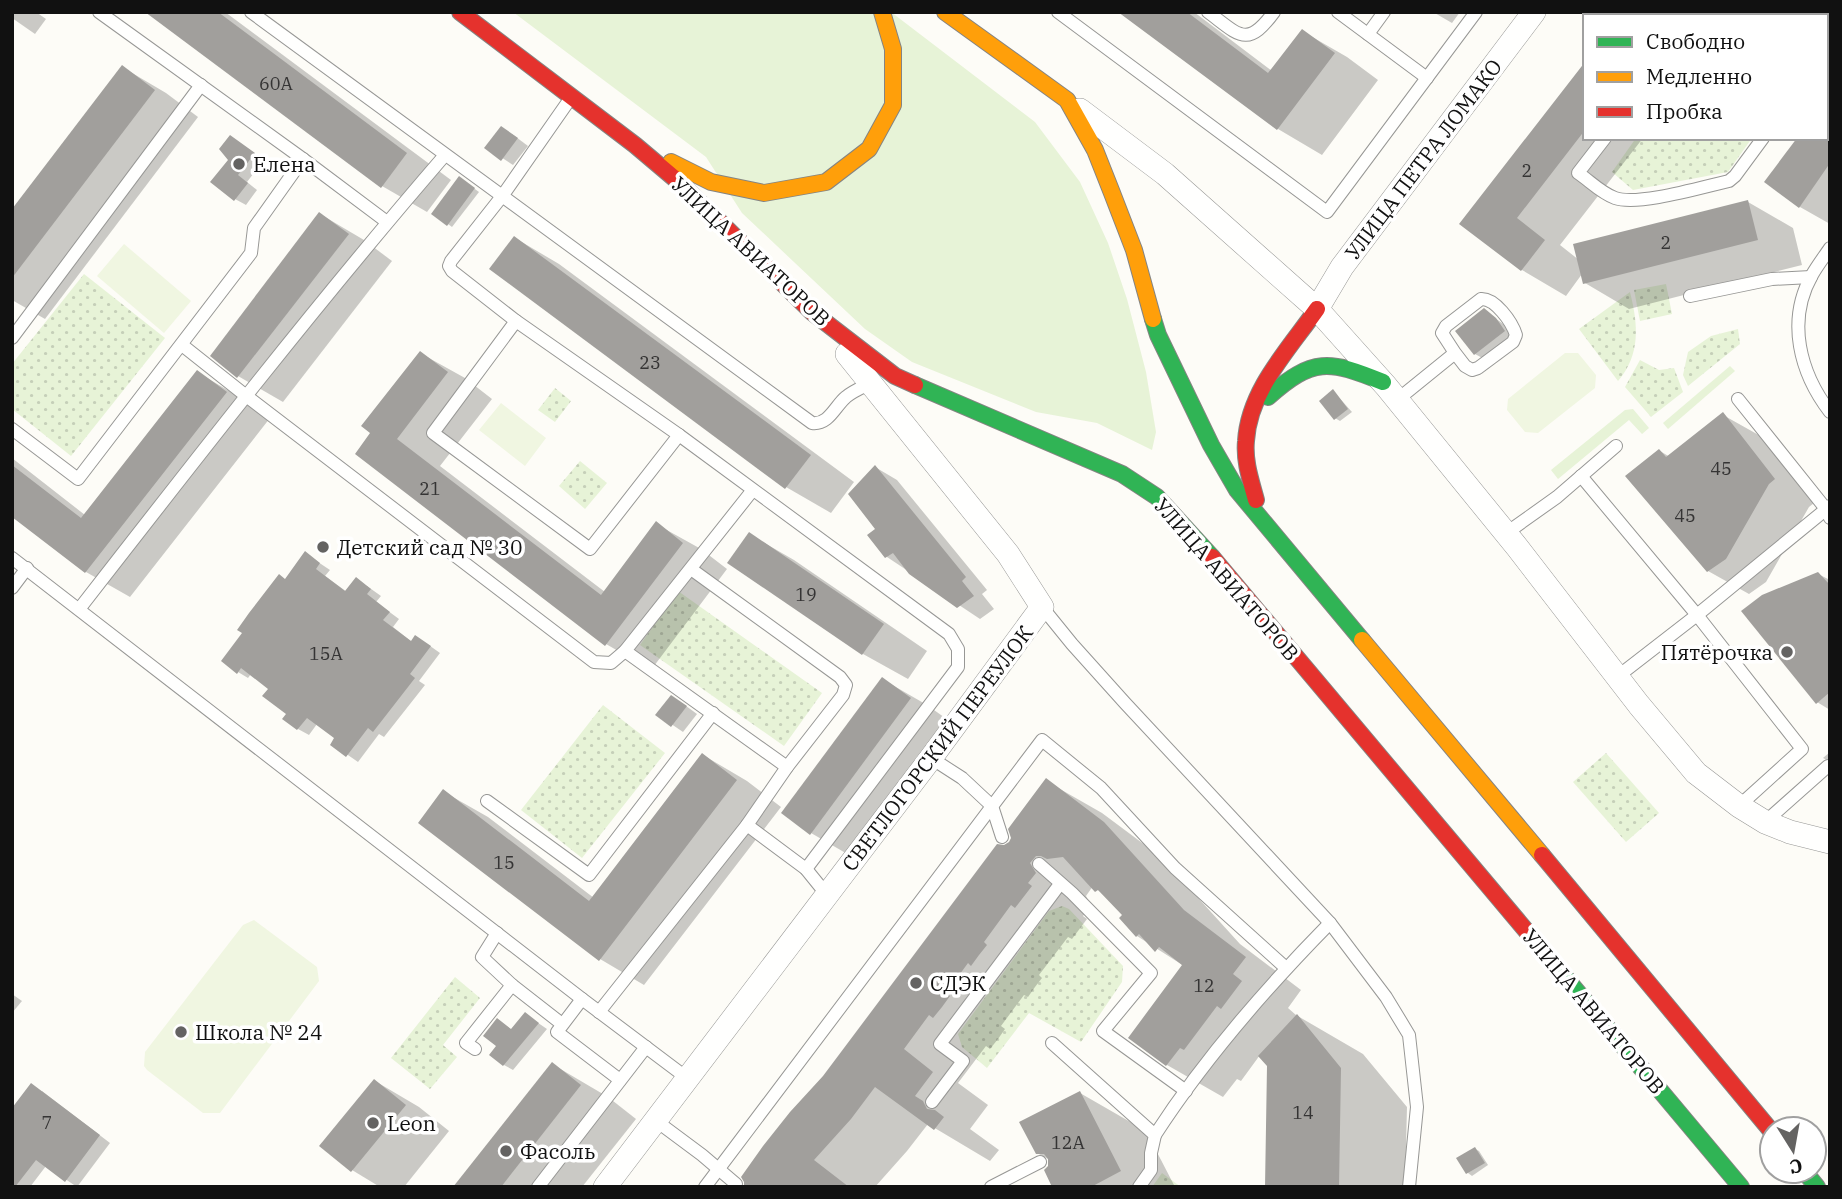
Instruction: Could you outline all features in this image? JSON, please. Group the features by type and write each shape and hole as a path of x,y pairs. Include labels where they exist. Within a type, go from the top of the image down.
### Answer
{"main road":[{"name":"УЛИЦА АВИАТОРОВ","path":"460,12 635,145 680,183 812,312 895,376 1122,474 1157,496 1201,544 1741,1187"},
{"path":"635,145 711,182 764,193 825,182 869,149 893,105 893,49 882,12"},
{"path":"945,12 1067,100 1095,150 1130,238 1158,335 1211,445 1237,490 1758,1115"},
{"path":"1265,524 1245,464 1245,430 1262,386 1317,309"},
{"path":"1252,412 1290,375 1308,368 1327,364 1347,366 1383,382"}],"street":[{"name":"УЛИЦА ПЕТРА ЛОМАКО","path":"1317,309 1342,267 1534,12"},
{"path":"1067,100 1165,174 1317,309 1398,400 1696,773 1735,804 1765,822 1790,832 1830,842"},
{"name":"СВЕТЛОГОРСКИЙ ПЕРЕУЛОК","path":"605,1187 931,758 1042,607 1008,554 812,312"}],"lane":[{"path":"99,12 387,222"},
{"path":"251,12 813,423 826,421 847,396 871,383"},
{"path":"1058,12 1328,212 1476,12"},
{"path":"1208,12 1244,36 1258,32 1274,12"},
{"path":"1338,12 1427,78"},
{"path":"1368,34 1384,12"},
{"path":"12,338 201,85"},
{"path":"572,97 449,267 516,321 678,435 950,634 958,649 958,667 806,869"},
{"path":"1603,140 1578,173 1604,192 1623,200 1668,195 1728,181 1735,176 1762,140"},
{"path":"80,608 245,395 445,155"},
{"path":"12,429 79,479 251,253 254,228 303,159"},
{"path":"1830,248 1811,277 1804,295 1797,331 1804,368 1830,412"},
{"path":"1690,296 1772,279 1811,277"},
{"path":"1481,299 1493,302 1514,329 1516,335 1513,342 1472,370 1455,354 1442,333 1446,326 1481,299"},
{"path":"516,321 433,433 590,549 678,435"},
{"path":"182,345 594,662 611,663 625,651 752,491"},
{"path":"1398,400 1455,354"},
{"path":"1617,677 1829,511 1738,399"},
{"path":"1505,534 1616,446"},
{"path":"1581,476 1698,615 1802,749 1735,804"},
{"path":"12,558 687,1078"},
{"path":"12,588 27,568"},
{"path":"599,1012 747,825 787,767 843,695 846,685 840,677 691,569"},
{"path":"1042,607 1081,654 1330,923 1386,997 1409,1035 1417,1107 1409,1187"},
{"path":"625,651 787,767"},
{"path":"486,800 589,875 713,713"},
{"path":"705,1187 1042,740 1101,788 1175,868 1286,968"},
{"path":"931,758 962,778 992,806 1002,837"},
{"path":"1765,822 1828,766"},
{"path":"747,825 806,869 827,895"},
{"path":"1039,864 1072,893 1151,973 1103,1031 1186,1091"},
{"path":"932,1102 963,1061 940,1044 1060,884"},
{"path":"1139,1187 1151,1170 1155,1135 1186,1091 1286,968 1330,923"},
{"path":"497,933 482,957 512,985 562,1024"},
{"path":"475,1049 466,1043 512,985"},
{"path":"582,999 557,1032 620,1080"},
{"path":"1052,1043 1155,1135"},
{"path":"538,1187 646,1047"},
{"path":"655,1120 736,1184"},
{"path":"991,1187 1040,1162"}],"green space":[{"path":"513,12 891,12 1035,122 1080,182 1108,243 1127,299 1146,372 1156,432 1152,450 1097,423 1036,412 912,362 865,329 742,213 706,157"},
{"path":"1830,12 1830,29 1828,32 1828,14 1730,14"},
{"path":"1635,140 1751,140 1728,172 1633,190 1612,172"},
{"path":"124,244 191,301 164,333 97,276"},
{"path":"84,274 165,338 71,456 12,409 12,364"},
{"path":"1666,284 1672,314 1640,321 1634,290"},
{"path":"1630,292 1636,338 1631,360 1618,381 1579,329"},
{"path":"1738,329 1740,344 1688,386 1683,375 1688,352 1711,336"},
{"path":"1565,353 1578,353 1596,375 1595,388 1538,433 1525,432 1507,410 1508,399"},
{"path":"1640,360 1659,370 1674,368 1683,392 1651,417 1625,387"},
{"path":"1730,366 1735,371 1668,429 1663,423"},
{"path":"555,388 571,401 555,422 538,410"},
{"path":"501,403 546,438 525,466 479,430"},
{"path":"1633,409 1649,428 1642,434 1629,420 1558,479 1551,470 1625,410"},
{"path":"580,461 607,483 585,509 559,486"},
{"path":"678,591 822,693 784,746 640,645"},
{"path":"603,705 665,753 582,858 521,810"},
{"path":"1606,753 1659,813 1626,842 1573,782"},
{"path":"1062,906 1069,909 1123,966 1122,982 1081,1042 1029,1013 987,1068 962,1047 958,1034 1049,911"},
{"path":"254,920 317,967 319,981 220,1113 203,1113 147,1070 144,1066 145,1052 243,925"},
{"path":"455,977 480,998 443,1045 457,1057 430,1089 391,1058"},
{"path":"1162,1173 1181,1187 1152,1187"}],"building":[{"path":"145,12 218,12 407,153 381,188"},
{"path":"1118,12 1187,12 1268,73 1302,29 1335,53 1277,130"},
{"path":"122,65 155,90 12,278 12,209"},
{"path":"1583,65 1583,133 1517,218 1545,240 1521,271 1459,224"},
{"path":"501,126 518,138 501,161 484,148"},
{"path":"230,135 255,153 238,175 248,183 234,201 210,182 228,160 219,149"},
{"path":"1830,138 1830,163 1799,208 1764,182 1796,140"},
{"path":"459,176 475,188 447,226 431,214"},
{"path":"1748,200 1758,240 1583,284 1573,244"},
{"path":"319,212 349,234 237,378 210,356"},
{"path":"514,236 811,455 785,489 489,269"},
{"path":"1484,308 1496,318 1505,331 1474,355 1455,331"},
{"path":"420,351 448,372 397,439 601,595 656,521 683,543 605,646 355,454 370,433 361,426"},
{"path":"197,370 227,392 85,573 12,517 12,465 81,518"},
{"path":"1333,389 1348,409 1334,420 1319,401"},
{"path":"1723,412 1775,479 1769,484 1726,559 1707,572 1625,476 1659,449 1666,457"},
{"path":"875,465 966,577 962,581 974,596 957,608 909,574 893,553 885,558 867,535 875,529 848,494"},
{"path":"749,532 884,624 862,655 727,563"},
{"path":"305,551 320,563 316,569 345,591 356,577 371,589 367,594 390,612 383,620 411,641 415,635 431,646 410,674 415,678 373,732 368,728 346,757 330,745 334,738 307,718 297,730 282,719 286,714 262,696 268,689 241,668 237,674 221,661 242,633 237,630 249,613 279,574 285,579"},
{"path":"1818,572 1830,585 1830,692 1816,704 1741,611 1762,595"},
{"path":"882,677 911,698 810,835 781,813"},
{"path":"671,695 687,706 671,727 655,715"},
{"path":"702,753 737,780 599,961 418,823 443,789 589,901"},
{"path":"1046,778 1104,822 1184,910 1246,957 1233,974 1242,981 1221,1009 1217,1006 1184,1050 1180,1048 1166,1066 1128,1038 1182,965 1159,947 1155,952 1139,934 1136,937 1119,918 1122,915 1098,890 1095,892 1063,857 1047,859 1036,856 1030,863 1036,873 1028,883 1032,886 1015,908 1011,905 984,942 987,945 971,966 968,963 946,993 950,996 942,1007 933,1018 929,1015 904,1049 933,1072 915,1096 923,1101 927,1109 935,1110 944,1117 934,1130 875,1087 851,1119 814,1160 849,1187 744,1187 741,1177 763,1146 823,1076 997,844 1004,845 1009,842 1011,838 1008,829"},
{"path":"525,1012 539,1023 503,1066 489,1055 496,1046 483,1036 497,1018 511,1029"},
{"path":"1297,1014 1341,1068 1339,1187 1265,1187 1267,1066 1258,1056"},
{"path":"552,1062 581,1085 501,1187 453,1187"},
{"path":"374,1079 406,1105 351,1172 319,1146"},
{"path":"31,1083 100,1135 65,1182 36,1160 15,1187 12,1187 12,1108"},
{"path":"1080,1091 1121,1171 1091,1187 1052,1187 1044,1170 1048,1166 1048,1159 1044,1154 1036,1154 1019,1122"},
{"path":"1475,1147 1485,1163 1466,1174 1456,1158"}],"traffic: fast":[{"path":"1153,319 1158,335 1211,445 1237,490 1362,640"},
{"path":"1268,397 1297,375 1322,366 1349,369 1383,382"},
{"path":"915,385 1122,474 1157,497 1212,557"},
{"path":"1544,952 1741,1187"}],"traffic: slow":[{"path":"671,162 711,182 764,193 826,182 869,149 893,105 893,49 882,12"},
{"path":"945,12 1067,100 1095,150 1112,193 1134,250 1153,319"},
{"path":"1362,640 1542,855"}],"traffic: jam":[{"path":"460,12 635,145 680,183 812,312 895,376 915,385"},
{"path":"1256,500 1246,456 1246,441 1254,404 1272,371 1317,309"},
{"path":"1212,557 1544,952"},
{"path":"1542,855 1758,1115"}],"place":[{"name":"Елена","path":"239,164"},
{"name":"Детский сад № 30","path":"323,547"},
{"name":"Пятёрочка","path":"1787,652"},
{"name":"СДЭК","path":"916,983"},
{"name":"Школа № 24","path":"181,1032"},
{"name":"Leon","path":"373,1123"},
{"name":"Фасоль","path":"506,1151"}]}
